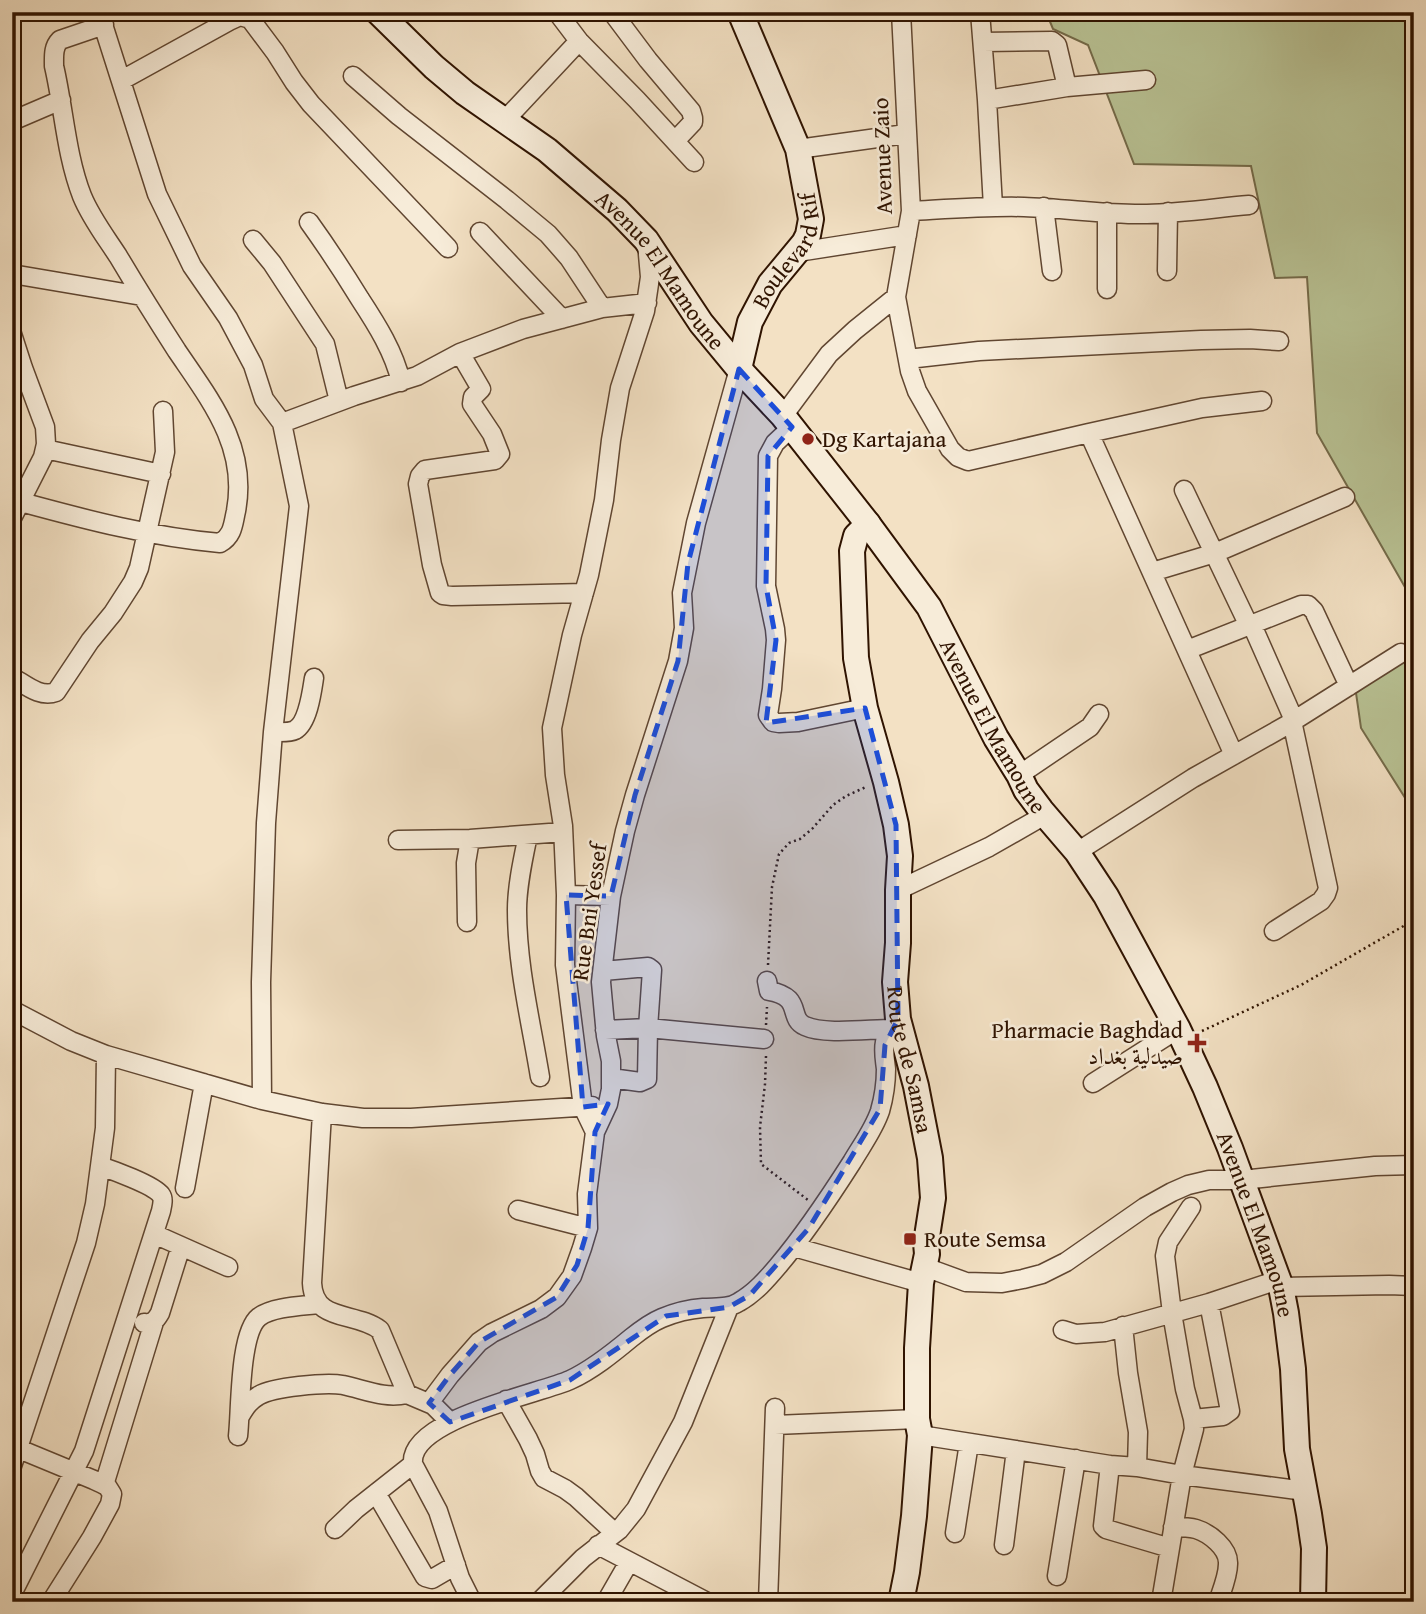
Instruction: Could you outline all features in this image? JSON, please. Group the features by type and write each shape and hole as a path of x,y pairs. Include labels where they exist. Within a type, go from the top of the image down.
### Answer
{"street":[{"name":"Avenue El Mamoune","path":"378,12 434,67 465,93 547,150 617,210 646,240 701,323 739,369 788,421 929,607 996,738 1026,790 1077,852 1106,896 1180,1034 1205,1087 1279,1284 1291,1343 1297,1449 1314,1548 1313,1602"},
{"path":"556,12 579,41 694,162"},
{"path":"612,12 691,111 693,122 675,141"},
{"name":"Boulevard Rif","path":"739,369 750,322 770,284 798,253 808,235 811,219 797,149 740,12"},
{"name":"Avenue Zaio","path":"901,12 911,211 896,297 910,371 922,400 950,449 962,459 972,460 1089,433"},
{"path":"980,12 993,207"},
{"path":"122,80 229,21 246,15 254,22 312,104 448,248"},
{"path":"21,502 92,521 220,543 227,539 232,530 239,493 239,477 228,432 212,402 102,232 83,197 73,170 54,66 54,52 57,44 65,37 102,19 157,194 192,266 228,318 253,365 264,399 282,423 299,506 272,732 266,823 261,955 262,1100"},
{"path":"505,120 579,41"},
{"path":"983,42 1052,41 1057,44 1067,87"},
{"path":"353,76 399,116 548,234 569,258 602,308"},
{"path":"987,100 1067,87 1146,80"},
{"path":"12,121 61,100"},
{"path":"797,149 906,134"},
{"path":"911,211 1044,207 1149,214 1249,205"},
{"path":"1044,207 1052,271"},
{"path":"1107,212 1107,289"},
{"path":"1167,271 1168,212"},
{"path":"309,222 382,334 393,356 401,382"},
{"path":"480,232 562,319"},
{"path":"798,253 907,235"},
{"path":"253,240 272,263 325,344 339,401"},
{"path":"595,1132 583,1107 565,965 563,832 552,728 604,500 620,388 646,303 650,277 646,240"},
{"path":"12,274 142,296"},
{"path":"865,708 787,723 773,722 768,715 776,639 766,586 767,466 771,450 829,354 896,297"},
{"path":"282,423 417,376 460,353 523,328 602,308 646,303"},
{"path":"12,334 45,427 46,444 43,457 12,518"},
{"path":"908,359 979,351 1201,340 1279,341"},
{"path":"460,353 481,388 473,397 472,404 492,434 500,454 495,460 425,470 419,478 432,565 440,593 452,596 584,593"},
{"name":"Rue Bni Yessef","path":"429,1403 479,1342 541,1309 557,1297 572,1276 588,1228 587,1194 595,1132 608,1104 611,1078 601,982 611,896 631,807 678,661 684,628 682,593 696,523 739,369"},
{"path":"1234,755 1089,433 1202,408 1262,401"},
{"path":"12,677 41,693 48,695 56,692 133,582 144,554 146,532 165,452 163,411"},
{"path":"45,449 161,474"},
{"path":"1184,490 1251,625 1293,721 1328,888 1321,901 1274,931"},
{"path":"1152,572 1215,553 1345,497"},
{"name":"Route de Samsa","path":"868,524 856,536 852,551 856,657 865,708 896,825 900,856 895,1024 916,1086 930,1158 933,1198 916,1348 918,1427 914,1516 901,1602"},
{"path":"1187,650 1301,605 1308,605 1314,611 1349,686"},
{"path":"1077,852 1401,653"},
{"path":"272,732 292,731 300,725 308,708 314,678"},
{"path":"1019,775 1090,727 1099,714"},
{"path":"898,890 989,847 1045,815"},
{"path":"398,839 470,839 563,832"},
{"path":"528,835 517,908 520,959 540,1077"},
{"path":"467,922 466,863 470,839"},
{"path":"566,895 611,896"},
{"path":"603,971 648,967 652,969 646,1080 640,1082 611,1078"},
{"path":"767,981 769,990 782,994 791,1001 800,1023 805,1026 824,1031 895,1024"},
{"path":"12,1010 71,1041 106,1055 262,1100 322,1113 363,1118 411,1118 608,1104"},
{"path":"472,1602 460,1578 438,1511 413,1464 413,1457 419,1446 450,1422 506,1400 570,1380 600,1362 645,1327 666,1316 699,1308 729,1307 759,1287 794,1247 821,1210 876,1121 884,1093 885,1045 895,1024"},
{"path":"605,1030 648,1028 764,1039"},
{"path":"1093,1083 1180,1034"},
{"path":"12,1466 86,1243 95,1204 104,1128 106,1055"},
{"path":"185,1188 204,1083"},
{"path":"322,1113 312,1292 318,1304 331,1312 380,1330 407,1394 429,1403 450,1422"},
{"path":"12,1594 84,1451 161,1211 163,1201 158,1191 100,1166"},
{"path":"794,1247 923,1275 966,1282 1002,1283 1042,1275 1081,1252 1122,1221 1172,1192 1209,1180 1242,1180 1376,1166 1414,1166"},
{"path":"1161,1602 1182,1475 1194,1429 1172,1313 1165,1256 1168,1242 1191,1207"},
{"path":"518,1210 588,1228"},
{"path":"154,1234 228,1267"},
{"path":"104,1485 154,1322 160,1313 181,1246"},
{"path":"1062,1330 1076,1334 1105,1332 1279,1284 1414,1286"},
{"path":"1193,1419 1223,1416 1230,1411 1209,1303"},
{"path":"238,1436 242,1374 250,1331 255,1321 265,1314 318,1304"},
{"path":"539,1602 567,1572 615,1533 636,1509 683,1422 729,1307"},
{"path":"127,1317 149,1324 154,1322"},
{"path":"1123,1326 1138,1432 1137,1467"},
{"path":"240,1416 249,1403 261,1394 310,1385 337,1384 387,1396 407,1394"},
{"path":"506,1400 528,1439 544,1478 568,1491 615,1533"},
{"path":"768,1602 775,1417 918,1427 969,1443 1305,1491"},
{"path":"955,1533 969,1443"},
{"path":"19,1449 104,1485 112,1494 110,1504 92,1537 51,1602"},
{"path":"1004,1545 1016,1450"},
{"path":"1057,1576 1076,1459"},
{"path":"335,1529 413,1464"},
{"path":"1111,1465 1103,1526 1170,1548"},
{"path":"376,1493 425,1577 432,1579 456,1565"},
{"path":"1173,1527 1195,1528 1210,1536 1227,1554 1229,1561 1218,1602"},
{"path":"597,1545 707,1602"},
{"path":"606,1602 629,1562"}],"path":[{"path":"812,829 846,796 886,782"},
{"path":"1180,1034 1301,985 1414,920"},
{"path":"772,1172 821,1210"}],"highlighted area":[{"path":"739,369 792,427 768,456 766,586 776,640 766,723 865,708 896,825 898,1019 885,1045 880,1109 809,1228 750,1295 729,1307 666,1316 570,1380 450,1422 429,1403 479,1342 557,1297 577,1265 588,1228 595,1132 608,1104 583,1107 566,895 611,896 635,795 678,661 688,563"}],"green space":[{"path":"1046,12 1414,12 1414,603 1317,433 1307,277 1275,278 1251,166 1134,164 1088,45 1053,29"},
{"path":"1414,650 1414,812 1361,728 1356,693"}],"place":[{"name":"Dg Kartajana","path":"808,439"},
{"name":"Pharmacie Baghdad صيدلية بغداد","path":"1197,1043"},
{"name":"Route Semsa","path":"910,1239"}]}
